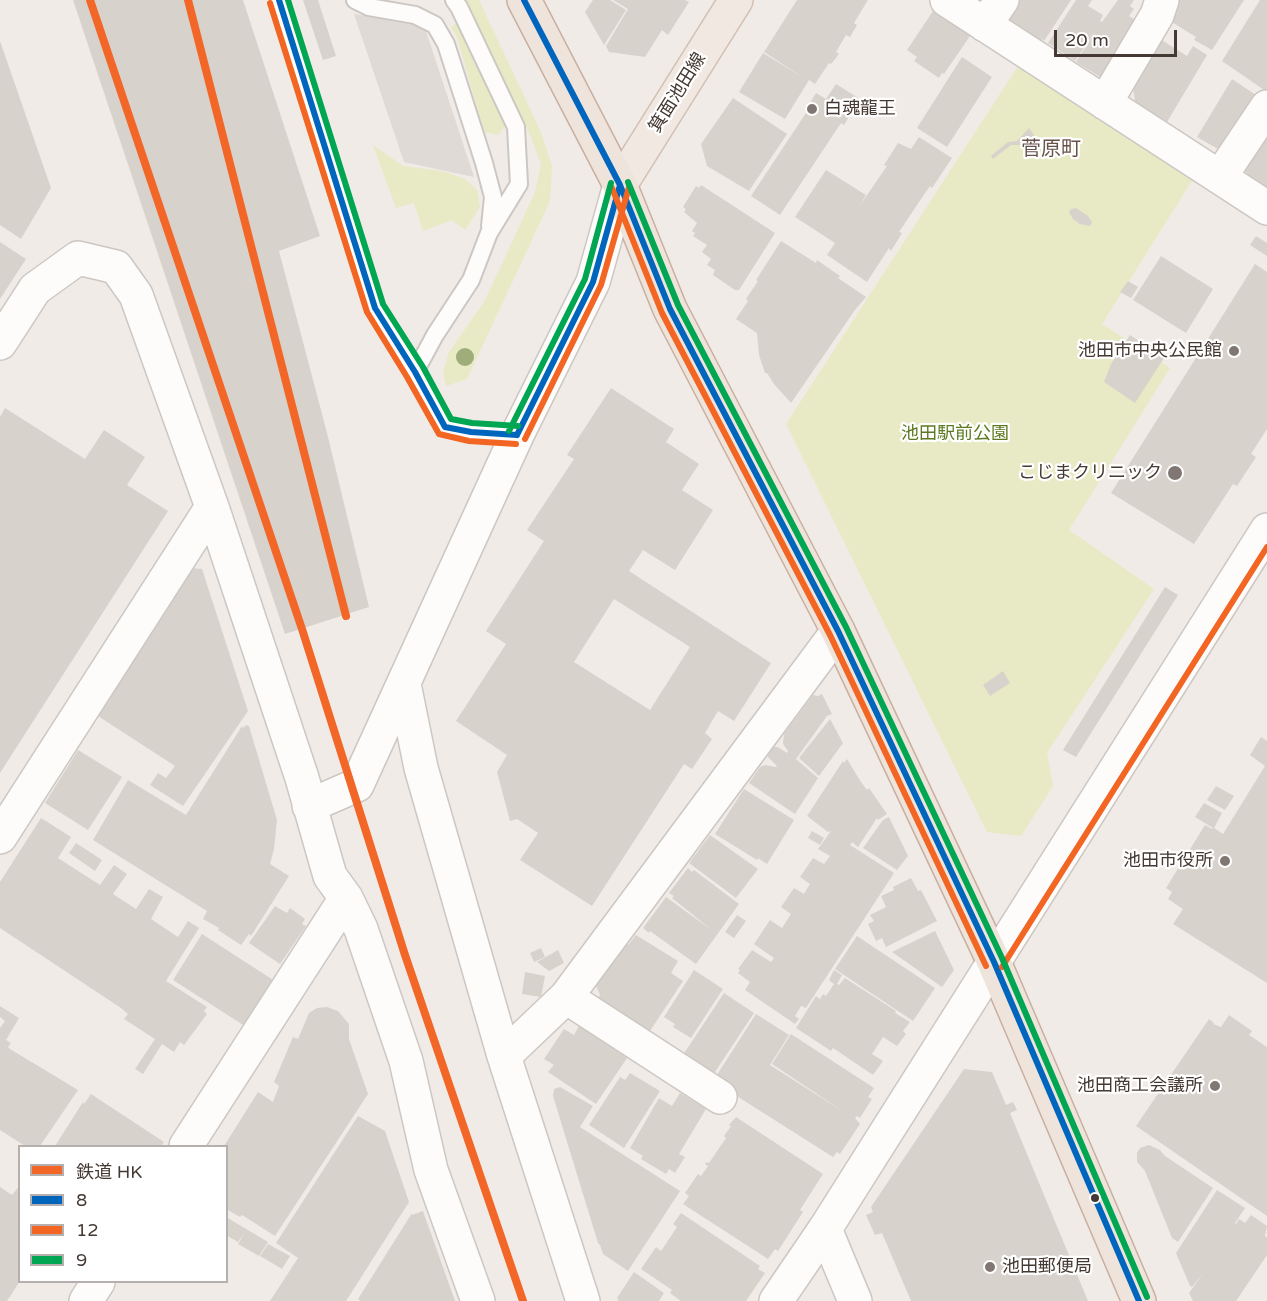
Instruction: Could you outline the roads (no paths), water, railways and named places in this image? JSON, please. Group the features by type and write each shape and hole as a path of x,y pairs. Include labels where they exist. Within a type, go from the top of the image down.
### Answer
{"highway":[{"path":"525,0 620,185 670,309 838,631 994,962 1139,1301"}],"main road":[{"name":"箕面池田線","path":"620,185 736,0"}],"street":[{"path":"947,0 994,12 1105,103 1267,208"},
{"path":"1105,103 1157,15 1162,0"},
{"path":"1220,177 1267,107"},
{"path":"309,806 357,785 517,435 593,282 620,185"},
{"path":"0,344 36,289 78,258 116,267 136,295 212,507 330,876 346,898 361,929 406,1061 431,1170 477,1300"},
{"path":"0,837 212,507"},
{"path":"776,1301 825,1229 1267,530"},
{"path":"504,1056 566,997 838,631"},
{"path":"404,684 421,768 504,1056 583,1301"},
{"path":"187,1145 346,898"},
{"path":"566,997 720,1097"},
{"path":"825,1229 855,1301"},
{"path":"86,1301 97,1283"}],"lane":[{"path":"279,0 375,308 415,372 445,427 471,432 517,435"},
{"path":"355,0 369,7 415,15 435,25 446,44 493,197 489,233"},
{"path":"415,372 435,335 471,280 489,233 519,184 516,127 454,0"}],"rail line":[{"name":"HK","path":"90,0 302,629 405,955 523,1301"},
{"name":"HK","path":"188,0 346,616"}],"place":[{"name":"白魂龍王","path":"812,109"},
{"name":"池田市中央公民館","path":"1234,351"},
{"name":"こじまクリニック","path":"1175,473"},
{"name":"池田市役所","path":"1225,861"},
{"name":"池田商工会議所","path":"1215,1086"},
{"name":"池田郵便局","path":"990,1267"}],"district":[{"name":"菅原町","path":"1051,150"}],"park label":[{"name":"池田駅前公園","path":"955,434"}]}
